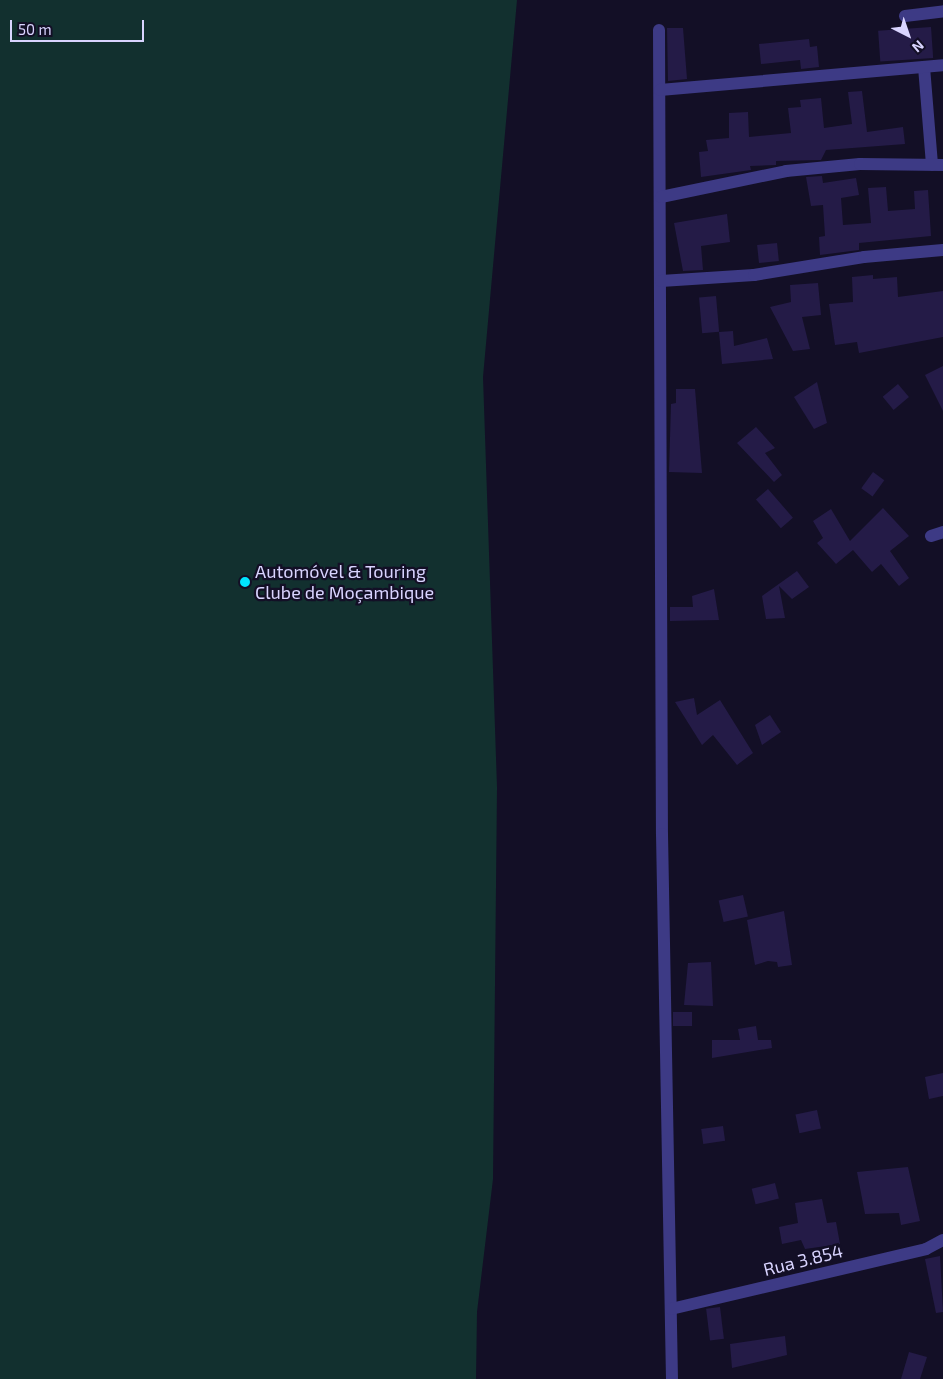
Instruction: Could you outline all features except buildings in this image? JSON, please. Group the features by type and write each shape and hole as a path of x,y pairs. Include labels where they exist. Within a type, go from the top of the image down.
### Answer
{"street":[{"path":"905,16 943,11"},
{"path":"659,30 662,834 672,1379"},
{"path":"660,90 943,64"},
{"path":"661,197 786,171 860,164 938,165 924,67"},
{"path":"661,281 754,275 864,257 943,250"},
{"name":"Rua 3.854","path":"671,1309 926,1249 943,1240"}],"green space":[{"name":"Automóvel & Touring Clube de Moçambique","path":"0,0 517,0 483,377 497,787 493,1179 477,1312 476,1379 0,1379"}],"place":[{"name":"Automóvel & Touring Clube de Moçambique","path":"245,582"}]}
